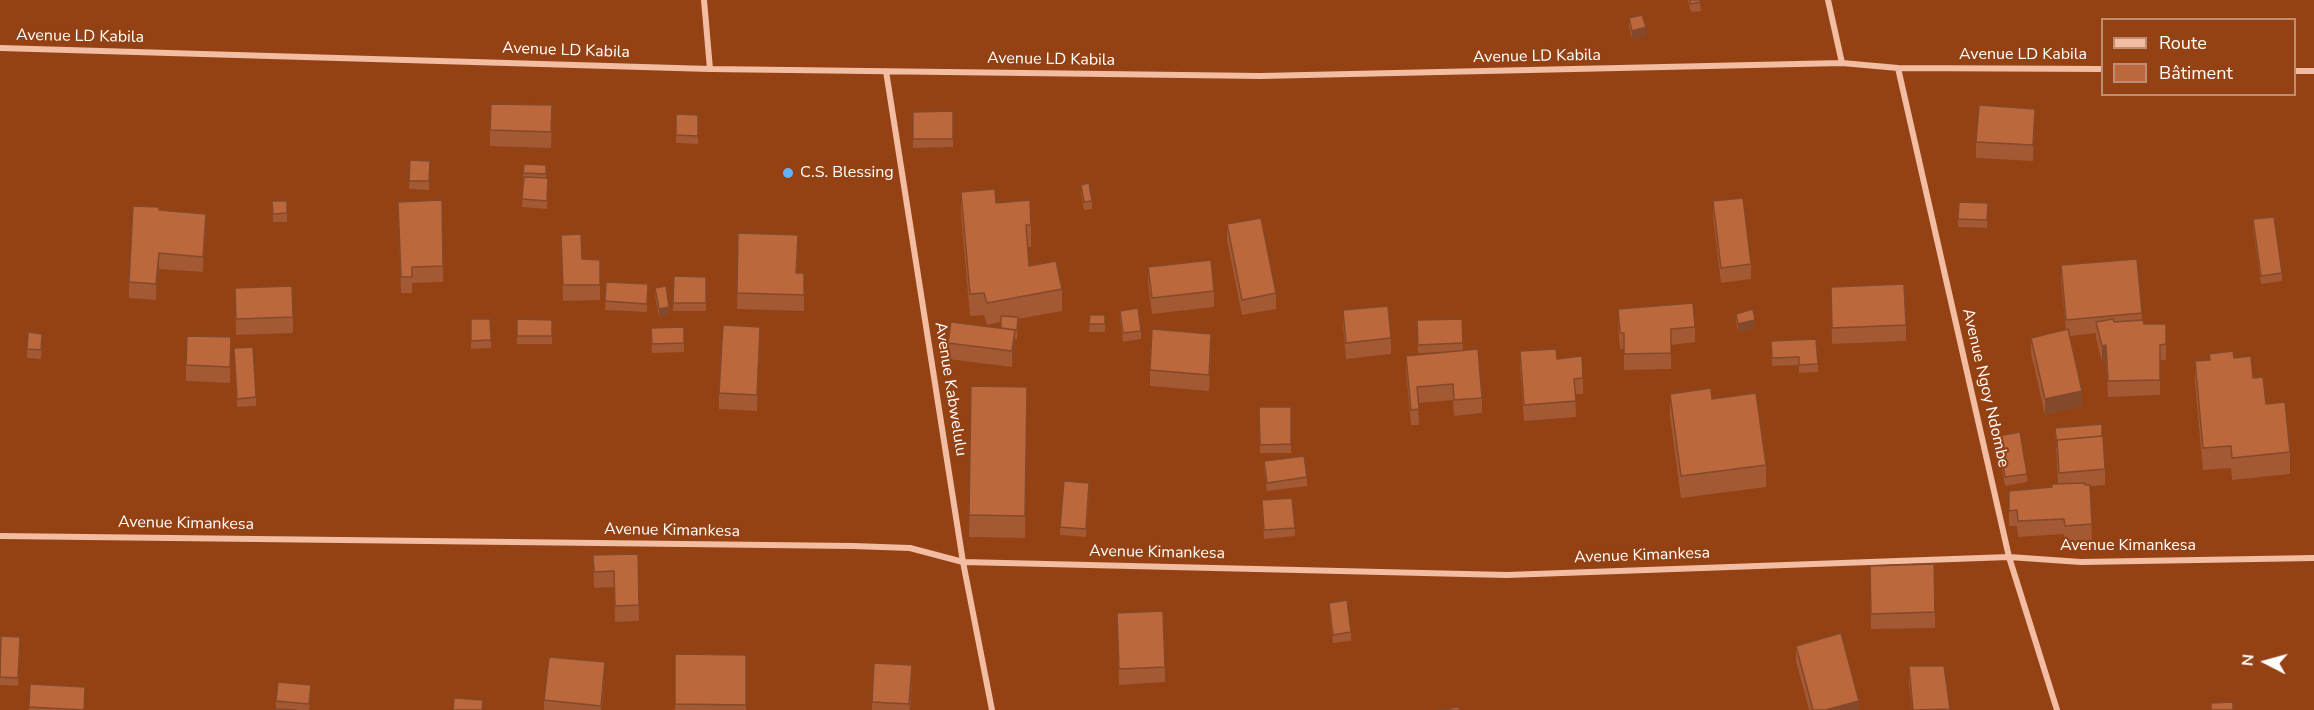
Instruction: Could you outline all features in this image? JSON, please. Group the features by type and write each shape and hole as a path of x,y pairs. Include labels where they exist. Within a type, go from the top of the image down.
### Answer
{"street":[{"path":"704,0 710,69"},
{"path":"1828,0 1842,63"},
{"name":"Avenue LD Kabila","path":"0,48 710,69 1261,76 1842,63 1898,68 2101,69"},
{"name":"Avenue Ngoy Ndombe","path":"1898,68 2009,557 2057,710"},
{"path":"2296,70 2314,71"},
{"name":"Avenue Kabwelulu","path":"886,71 963,562 992,710"},
{"name":"Avenue Kimankesa","path":"0,536 910,548 963,562 1507,575 2009,557 2081,562 2314,558"}],"building":[{"path":"1690,0 1700,0 1701,2 1691,4"},
{"path":"1642,15 1646,27 1632,31 1629,18"},
{"path":"491,104 552,105 551,132 490,130"},
{"path":"1979,105 2035,109 2033,145 1976,142"},
{"path":"953,111 953,139 913,139 913,112"},
{"path":"676,114 698,115 698,136 676,135"},
{"path":"410,160 430,161 429,181 409,181"},
{"path":"524,164 546,165 546,174 523,173"},
{"path":"524,177 548,178 547,201 522,199"},
{"path":"1089,183 1092,201 1084,202 1081,185"},
{"path":"995,189 996,203 1030,200 1031,225 1026,225 1029,266 1056,261 1062,289 987,303 984,293 970,294 961,192"},
{"path":"1743,198 1751,264 1721,268 1713,201"},
{"path":"442,200 443,266 412,267 412,277 401,277 398,202"},
{"path":"272,201 287,201 287,213 273,214"},
{"path":"1959,202 1988,203 1987,220 1958,219"},
{"path":"133,206 159,207 159,210 206,214 203,257 159,253 156,284 129,282"},
{"path":"2274,217 2282,273 2261,276 2253,219"},
{"path":"1261,218 1276,293 1242,300 1227,224"},
{"path":"738,233 798,235 796,273 804,273 804,295 737,293"},
{"path":"581,234 582,259 600,260 600,285 563,285 561,235"},
{"path":"2137,259 2142,313 2066,320 2061,265"},
{"path":"1211,260 1214,291 1152,298 1148,267"},
{"path":"674,276 706,277 706,303 673,303"},
{"path":"606,282 648,284 647,304 605,301"},
{"path":"1904,284 1906,325 1832,328 1831,287"},
{"path":"292,286 293,317 236,319 235,288"},
{"path":"666,286 669,307 659,309 655,288"},
{"path":"1693,303 1695,327 1671,329 1671,353 1624,354 1624,333 1620,333 1618,309"},
{"path":"1388,306 1391,338 1346,343 1343,310"},
{"path":"1138,308 1141,331 1123,333 1120,311"},
{"path":"1753,309 1755,320 1738,324 1736,314"},
{"path":"1090,315 1105,315 1105,324 1089,324"},
{"path":"1001,316 1018,317 1017,330 1001,328"},
{"path":"471,319 490,319 491,340 471,341"},
{"path":"517,319 552,320 552,336 517,336"},
{"path":"1462,319 1463,343 1418,345 1417,320"},
{"path":"2113,319 2114,322 2143,320 2144,324 2166,324 2166,344 2160,345 2160,380 2108,381 2106,345 2102,346 2096,322"},
{"path":"951,322 1015,330 1012,351 948,343"},
{"path":"723,325 760,327 757,395 719,393"},
{"path":"684,327 684,343 652,344 651,328"},
{"path":"1152,329 1211,334 1209,375 1150,370"},
{"path":"2068,329 2082,391 2045,399 2031,338"},
{"path":"28,332 42,334 41,350 27,349"},
{"path":"187,336 231,337 230,367 186,365"},
{"path":"1816,339 1818,364 1799,365 1799,357 1772,358 1771,341"},
{"path":"253,347 256,397 237,399 234,348"},
{"path":"1478,349 1482,398 1454,400 1453,384 1417,387 1419,409 1411,410 1406,356"},
{"path":"1556,349 1557,359 1582,356 1583,378 1574,379 1576,401 1524,405 1520,351"},
{"path":"2233,351 2234,358 2251,356 2253,378 2263,377 2266,404 2285,402 2290,452 2232,458 2231,446 2203,448 2195,361 2210,360 2209,354"},
{"path":"971,386 1027,387 1025,516 969,515"},
{"path":"1711,388 1712,399 1756,393 1766,465 1681,476 1670,394"},
{"path":"1259,407 1291,407 1291,444 1260,445"},
{"path":"2102,424 2102,436 2057,440 2057,447 2055,428"},
{"path":"2020,432 2027,474 2005,477 1998,436"},
{"path":"2103,436 2105,469 2059,473 2057,440"},
{"path":"1304,456 1307,477 1267,483 1264,461"},
{"path":"1064,481 1089,483 1086,529 1060,527"},
{"path":"2085,483 2085,485 2090,485 2092,524 2065,526 2064,519 2018,521 2017,510 2009,511 2009,491 2052,487 2052,484"},
{"path":"1292,498 1295,528 1264,530 1262,500"},
{"path":"638,554 639,605 615,606 614,571 594,572 593,555"},
{"path":"1934,564 1935,612 1871,614 1870,566"},
{"path":"1347,600 1351,632 1333,635 1329,603"},
{"path":"1163,611 1165,667 1119,669 1117,613"},
{"path":"1841,633 1859,701 1825,710 1813,710 1796,646"},
{"path":"1,636 20,637 18,678 0,677"},
{"path":"675,654 746,655 746,705 675,704"},
{"path":"549,657 605,662 601,706 544,700"},
{"path":"874,663 912,665 909,704 872,702"},
{"path":"1909,666 1944,666 1950,709 1913,710"},
{"path":"278,682 311,685 309,704 276,701"},
{"path":"30,684 85,687 84,710 29,707"},
{"path":"454,698 483,700 482,710 453,710"},
{"path":"2233,702 2233,710 2211,710 2211,703"},
{"path":"1459,707 1460,710 1435,710"}],"place":[{"name":"C.S. Blessing","path":"788,173"}]}
